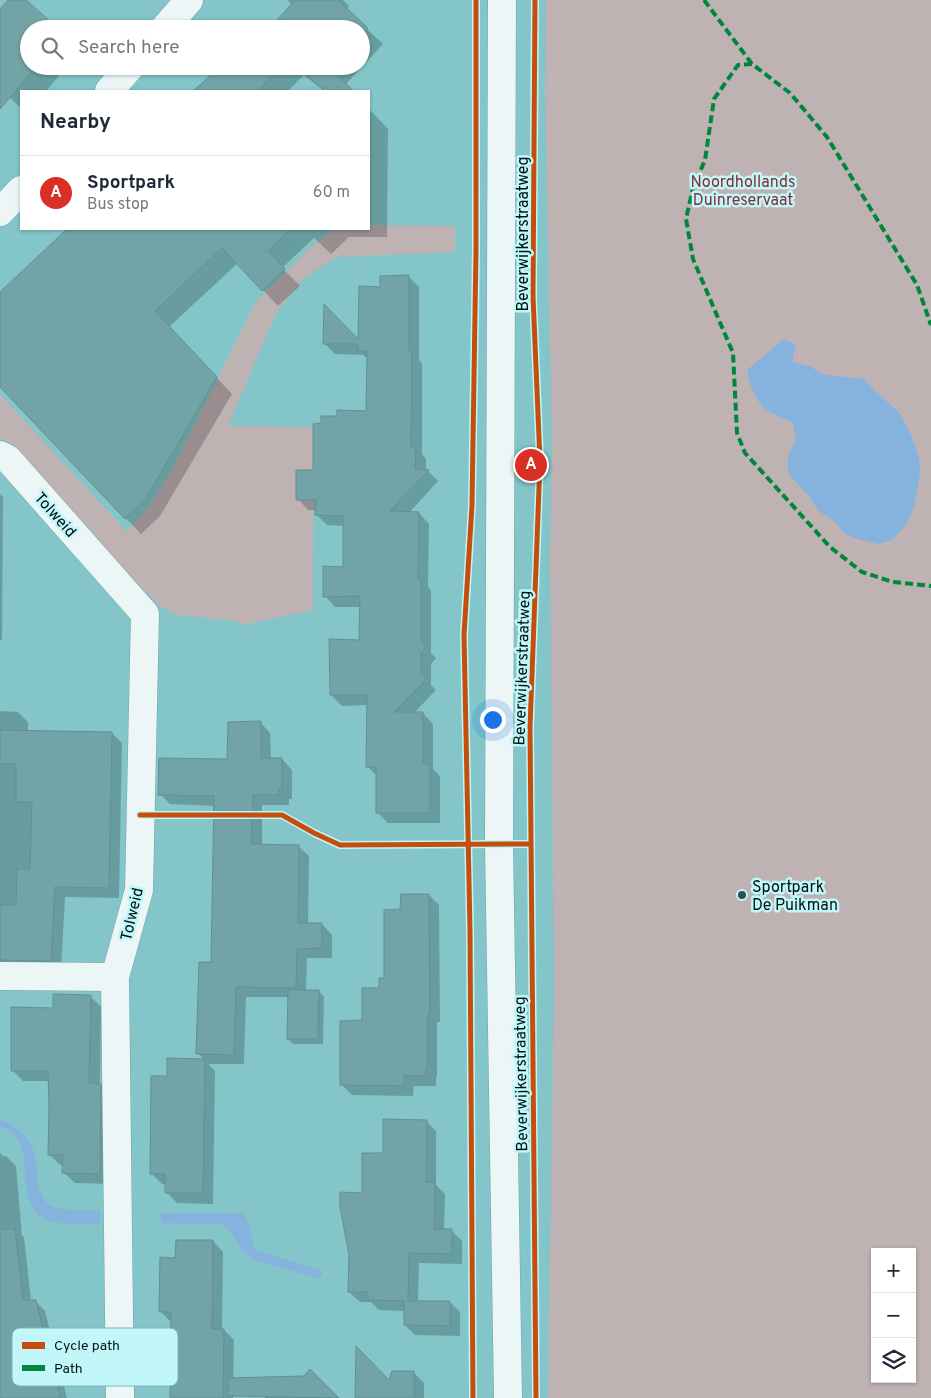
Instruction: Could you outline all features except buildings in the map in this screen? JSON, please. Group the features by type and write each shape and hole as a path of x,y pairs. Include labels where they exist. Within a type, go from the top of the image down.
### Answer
{"main road":[{"path":"172,20 189,0"},
{"name":"Beverwijkerstraatweg","path":"502,0 499,844 508,1398"},
{"path":"110,90 123,75"},
{"path":"0,212 20,191"},
{"name":"Tolweid","path":"0,455 8,460 145,614 139,890 115,977 119,1328"},
{"path":"0,976 115,977"}],"green space":[{"name":"Noordhollands Duinreservaat","path":"546,0 931,0 931,1398 548,1398 554,983 550,552 552,446 545,91"},
{"path":"370,225 455,226 455,252 337,257 304,278 276,313 228,426 314,427 313,610 242,625 236,621 178,615 158,605 0,438 0,394 127,532 149,506 171,472 257,300 313,245 333,230 370,230"}],"water":[{"path":"784,339 796,345 792,362 811,367 824,375 863,379 900,414 910,433 919,458 920,474 914,507 906,525 892,540 879,544 854,538 844,533 835,522 818,510 789,474 787,463 790,451 796,440 793,423 773,414 759,402 753,392 747,370"},
{"path":"0,1119 18,1130 32,1147 39,1185 44,1199 50,1205 61,1209 100,1210 100,1223 56,1223 37,1213 30,1202 21,1144 13,1134 0,1127"},
{"path":"161,1213 244,1213 255,1250 323,1271 320,1279 254,1260 243,1251 232,1233 221,1224 161,1223"}],"marked path":[{"path":"704,0 752,64 790,93 827,137 917,285 931,325"},
{"path":"752,64 738,65 714,99 705,160 693,188 686,219 693,259 733,353 737,433 745,453 830,547 862,572 893,582 931,586"}],"cycle path":[{"path":"473,1398 470,930 464,635 472,505 476,250 476,0"},
{"path":"535,0 533,296 540,461 530,727 536,1398"},
{"path":"140,815 282,815 340,845 530,844"}],"place":[{"name":"Sportpark","path":"531,465"},
{"name":"Sportpark De Puikman","path":"742,895"}]}
